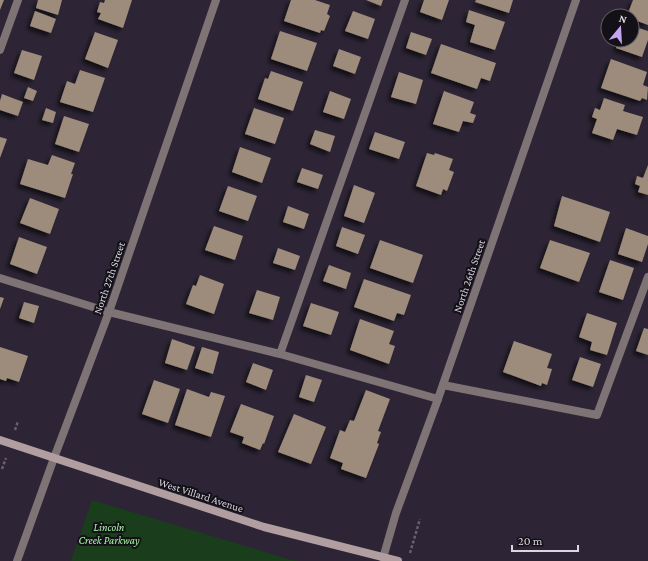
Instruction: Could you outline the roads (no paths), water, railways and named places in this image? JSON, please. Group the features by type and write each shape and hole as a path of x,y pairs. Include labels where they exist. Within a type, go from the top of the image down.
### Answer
{"street":[{"path":"0,50 18,0"},
{"name":"North 27th Street","path":"17,561 109,312 216,0"},
{"path":"280,354 405,0"},
{"name":"North 26th Street","path":"382,558 396,513 443,385 576,0"},
{"path":"443,385 597,415 648,277"},
{"path":"0,278 109,312 280,354 438,399"},
{"name":"West Villard Avenue","path":"0,440 264,527 398,561"}],"park label":[{"name":"Lincoln Creek Parkway","path":"109,533"}]}
